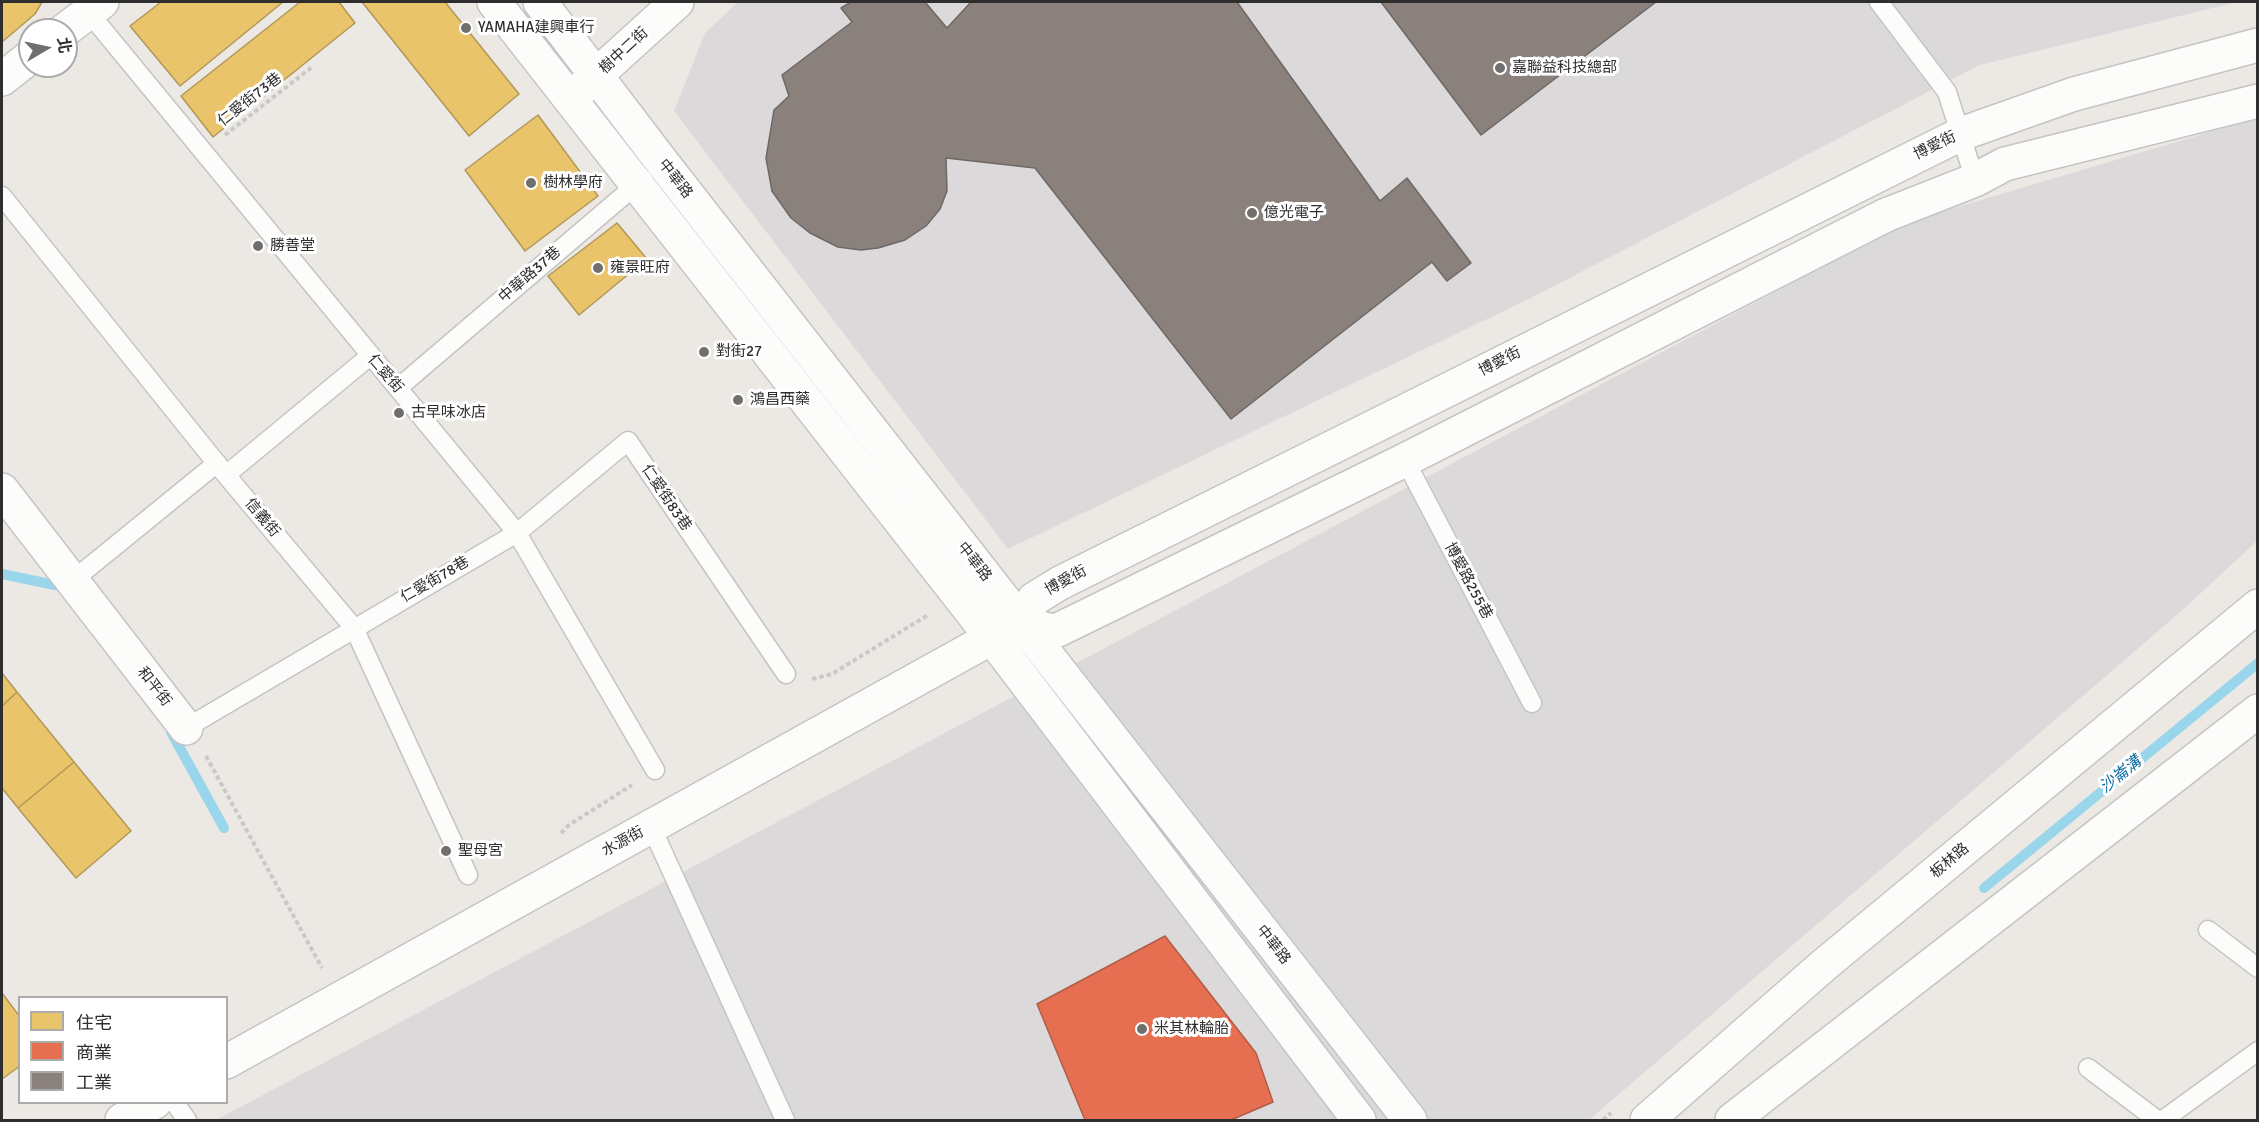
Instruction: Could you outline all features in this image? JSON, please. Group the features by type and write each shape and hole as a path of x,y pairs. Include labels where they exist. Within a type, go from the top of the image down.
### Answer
{"street":[{"path":"494,2 992,638 1359,1120"},
{"name":"中華路","path":"540,2 662,162 1410,1120"},
{"name":"樹中二街","path":"570,99 597,77 677,2"},
{"name":"博愛街","path":"1021,622 1034,599 1060,583 1961,134 2074,94 2258,45"},
{"path":"2,79 18,66"},
{"path":"1021,622 1052,631 1058,630 1405,460 1886,215 1975,180 2005,164 2258,101"},
{"name":"和平街","path":"2,490 194,738"},
{"name":"板林路","path":"1647,1120 1824,965 2258,606"},
{"name":"水源街","path":"228,1061 1021,622"},
{"path":"1732,1120 2258,711"},
{"path":"122,1120 151,1104"}],"lane":[{"path":"1879,2 1947,92 1975,180"},
{"name":"仁愛街","path":"84,11 516,533 655,770"},
{"name":"中華路37巷","path":"398,388 662,162"},
{"name":"信義街","path":"2,196 221,469 354,628 468,875"},
{"path":"72,581 370,356"},
{"name":"仁愛街83巷","path":"516,533 628,441 786,674"},
{"name":"博愛路255巷","path":"1405,460 1532,703"},
{"name":"仁愛街78巷","path":"354,628 516,533"},
{"path":"194,738 354,628"},
{"path":"651,826 785,1120"},
{"path":"2208,930 2258,968"},
{"path":"2163,1120 2258,1051"},
{"path":"2088,1068 2157,1120"},
{"path":"175,1104 187,1120"}],"path":[{"name":"仁愛街73巷","path":"203,152 312,67"},
{"path":"786,674 805,680 832,674 931,613"},
{"path":"194,738 339,999"},
{"path":"569,825 655,770"}],"shaded area":[{"path":"738,2 2237,2 1980,65 1531,298 1008,549 674,111 705,33"},
{"path":"2257,118 2257,541 2177,615 1589,1120 216,1120 1907,222"}],"building: 住宅":[{"path":"2,2 42,2 30,18 18,18 18,28 2,42"},
{"path":"161,2 283,2 180,86 130,26"},
{"path":"300,2 339,2 355,23 213,137 181,96"},
{"path":"362,2 445,2 519,94 469,136"},
{"name":"樹林學府","path":"538,115 598,196 525,251 465,170"},
{"name":"雍景旺府","path":"617,223 647,259 579,315 548,276"},
{"path":"2,673 17,692 2,706"},
{"path":"17,692 74,762 18,808 2,788 2,706"},
{"path":"74,762 131,831 76,878 18,808"},
{"path":"2,993 18,1014 18,1067 2,1079"}],"building: 商業":[{"name":"米其林輪胎","path":"1165,936 1256,1053 1273,1102 1231,1120 1085,1120 1037,1004"}],"building: 工業":[{"name":"億光電子","path":"851,2 925,2 947,28 971,2 1237,2 1380,201 1407,178 1471,263 1447,281 1432,262 1231,419 1035,168 946,158 947,191 940,209 926,226 905,240 878,248 861,250 838,247 810,233 791,218 772,191 766,158 774,110 789,96 782,75 852,22 841,8"},
{"name":"嘉聯益科技總部","path":"1381,2 1656,2 1481,135"}],"waterway":[{"path":"2,574 60,586 64,591"},
{"name":"沙崙溝","path":"1984,888 2258,663"},
{"path":"171,732 224,828"}],"place":[{"name":"YAMAHA建興車行","path":"466,28"},
{"name":"嘉聯益科技總部","path":"1500,68"},
{"name":"樹林學府","path":"531,183"},
{"name":"億光電子","path":"1252,213"},
{"name":"勝善堂","path":"258,246"},
{"name":"雍景旺府","path":"598,268"},
{"name":"對街27","path":"704,352"},
{"name":"鴻昌西藥","path":"738,400"},
{"name":"古早味冰店","path":"399,413"},
{"name":"聖母宮","path":"446,851"},
{"name":"米其林輪胎","path":"1142,1029"}]}
